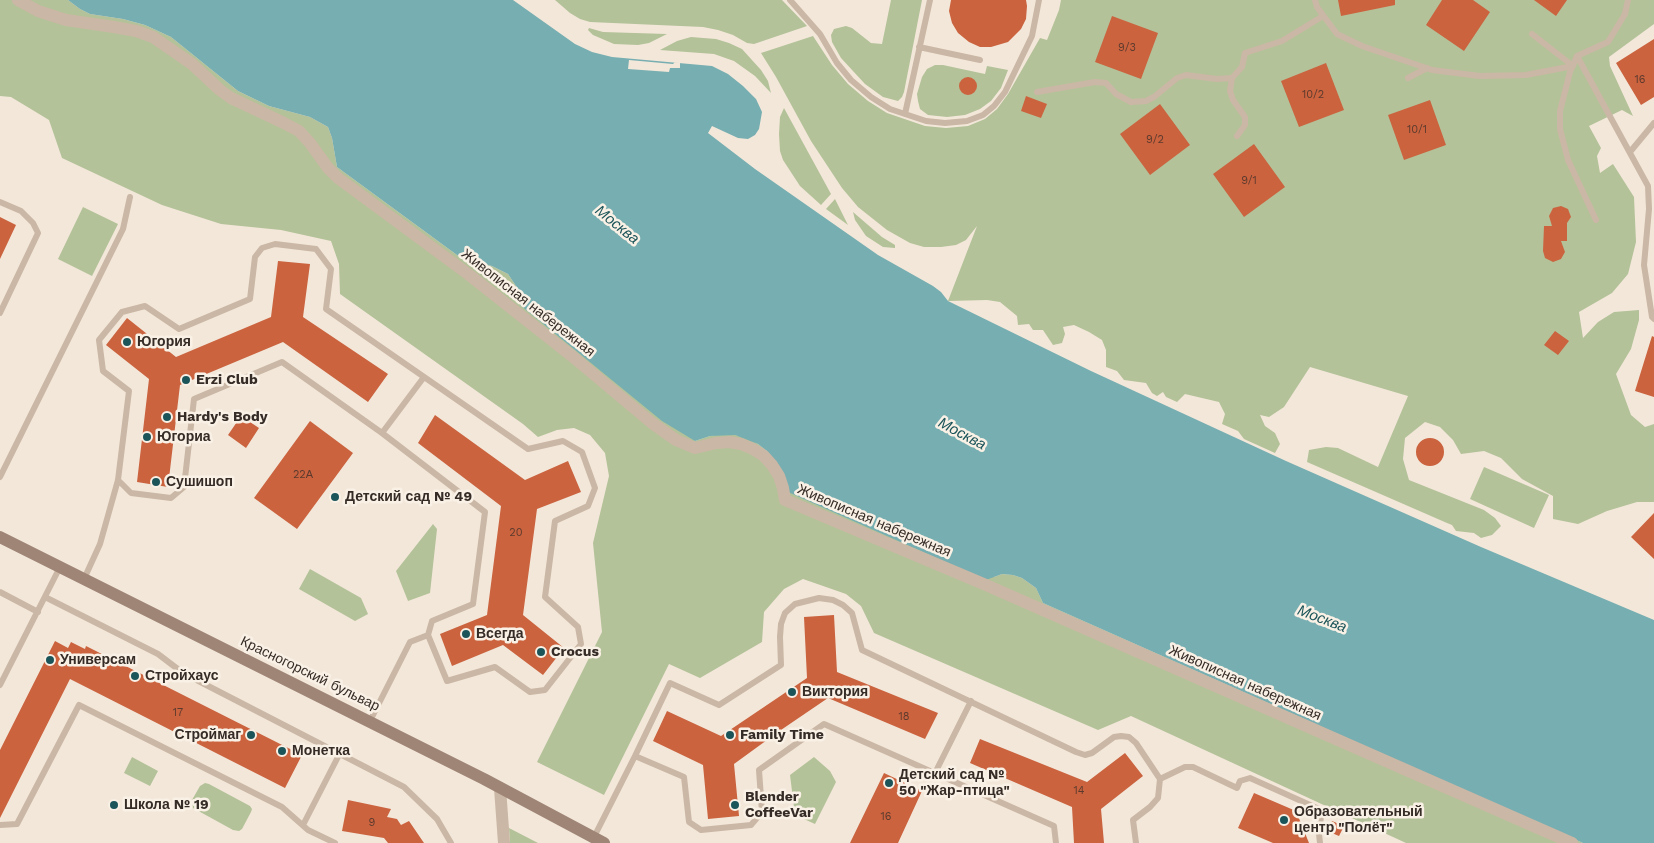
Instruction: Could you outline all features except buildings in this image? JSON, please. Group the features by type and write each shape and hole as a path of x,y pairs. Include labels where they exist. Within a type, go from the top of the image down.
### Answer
{"main road":[{"name":"Красногорский бульвар","path":"0,537 370,721 599,840"}],"street":[{"name":"Живописная набережная","path":"18,0 38,12 66,20 136,31 153,37 192,64 231,98 299,132 338,178 468,274 572,356 652,423 676,440 695,448 716,443 742,444 764,456 779,476 785,500 986,584 1572,843"},
{"path":"500,788 504,843"}],"lane":[{"path":"790,0 820,34 837,63 851,80 871,98 890,108 926,121 952,122 967,121 983,115 994,106 1005,92 1032,36 1039,0"},
{"path":"905,114 930,0"},
{"path":"1315,0 1317,7 1337,34 1362,46 1427,68 1480,76 1526,75 1573,66"},
{"path":"1596,220 1568,160 1560,129 1560,111 1577,56 1608,42 1626,14 1628,0"},
{"path":"1237,136 1245,125 1245,117 1233,100 1230,90 1232,78 1242,66 1245,52 1282,41 1323,16"},
{"path":"1532,34 1573,66"},
{"path":"919,47 980,60"},
{"path":"1577,56 1648,186 1644,265 1651,285 1652,317 1654,319"},
{"path":"1408,78 1427,68"},
{"path":"1037,92 1095,82 1106,83 1116,94 1132,102 1146,101 1154,97 1177,78 1186,75 1217,79 1232,78"},
{"path":"1630,152 1654,123"},
{"path":"0,477 123,229 130,197"},
{"path":"0,202 21,211 33,223 38,233 0,313"},
{"path":"84,579 100,544 118,480 129,391 103,371 99,340 122,312 145,306 179,328 250,299 255,257 262,248 275,244 316,249 331,269 326,309 528,449 563,441 582,452 595,488 588,506 555,521 545,598 578,627 581,644 545,690 530,692 495,667 447,681 428,635 432,621 473,604 485,512 382,433 282,362 194,399 184,487 171,498 130,493 118,480"},
{"path":"382,433 424,377"},
{"path":"0,685 60,566"},
{"path":"0,592 38,612"},
{"path":"45,596 158,654 183,673 404,787 437,819 451,843"},
{"path":"599,840 635,756 670,683 719,705 781,665 780,637 785,613 794,604 819,598 833,600 843,605 852,613 862,650 1085,755 1092,754 1114,737 1129,737 1136,743 1160,779 1158,798 1133,820 1136,843"},
{"path":"370,721 410,642 428,635"},
{"path":"935,773 971,701"},
{"path":"0,825 17,824 79,705 282,807 308,830 334,843"},
{"path":"635,756 684,777 689,822 700,830 752,826 762,812 759,770 824,724 1054,826 1056,843"},
{"path":"303,825 340,753"},
{"path":"1160,779 1185,767 1193,767 1236,788 1240,781 1250,778 1319,809 1321,816 1320,843"}],"green space":[{"path":"0,0 68,0 90,14 123,19 145,25 171,37 238,91 269,106 310,117 328,127 337,167 472,266 484,264 508,274 518,289 520,297 695,441 722,434 747,438 767,451 994,577 1002,574 1022,578 1036,588 1043,603 1583,843 1406,843 1131,716 1098,730 874,633 861,606 846,594 803,579 784,589 764,612 762,642 700,678 669,664 604,795 537,762 602,632 593,543 609,476 605,453 590,435 574,428 557,430 538,437 523,424 340,294 339,264 331,241 281,230 221,224 162,205 62,158 49,120 11,97 0,96"},
{"path":"555,0 782,0 807,26 754,44 747,43 733,35 718,30 703,27 590,22 570,13"},
{"path":"891,0 922,0 904,92 898,101 883,97 865,84 841,58 832,42 831,35 834,29 846,26 852,28 871,43 882,44"},
{"path":"1061,0 1654,0 1654,24 1609,57 1610,66 1633,116 1622,110 1589,126 1601,148 1597,156 1600,173 1613,164 1634,197 1636,242 1628,274 1612,293 1579,312 1583,338 1598,322 1614,312 1639,310 1639,320 1631,349 1616,374 1631,415 1645,427 1654,424 1654,502 1637,502 1607,511 1578,524 1553,519 1553,496 1522,479 1501,458 1484,451 1461,454 1453,440 1440,427 1425,422 1405,438 1403,459 1409,480 1484,510 1495,518 1501,526 1492,535 1481,538 1474,533 1456,531 1452,525 1307,462 1309,450 1326,447 1338,448 1378,467 1408,396 1310,367 1284,407 1269,417 1260,415 1265,426 1275,433 1280,444 1275,453 1244,439 1238,431 1222,424 1225,414 1219,402 1185,394 1177,402 1166,397 1163,392 1157,396 1152,393 1146,383 1124,380 1117,371 1106,367 1106,350 1102,340 1074,325 1063,327 1065,334 1062,343 1053,345 1043,330 1033,330 1029,324 1018,325 1017,316 1000,302 987,300 948,301 977,226 966,240 956,245 924,247 910,243 887,230 858,207 842,188 811,141 761,53 813,36 832,65 848,84 868,101 887,113 925,126 946,128 968,126 985,119 997,109 1008,94 1040,38 1047,40"},
{"path":"589,28 603,32 667,34 649,43 638,45 614,44 593,35 588,30"},
{"path":"691,37 716,39 742,49 761,70 768,81 771,93 755,76 734,61 714,54 660,50 677,41"},
{"path":"935,65 985,74 987,66 1008,70 1001,88 991,101 980,109 965,115 947,117 928,115 920,109 918,101 917,94 922,77 927,69"},
{"path":"784,108 831,194 821,205 800,186 783,160 780,151 779,134 780,117"},
{"path":"835,199 848,225 826,209"},
{"path":"83,207 118,224 92,276 58,259"},
{"path":"853,212 882,237 895,245 895,248 883,247 866,236 855,220"},
{"path":"1484,467 1549,495 1534,528 1470,499"},
{"path":"433,524 437,529 430,593 408,601 396,571"},
{"path":"310,569 361,598 368,614 355,621 299,589"},
{"path":"132,757 158,771 150,786 124,773"},
{"path":"814,757 830,771 836,782 815,824 795,815 790,775"},
{"path":"205,783 250,806 251,812 242,829 239,831 233,830 193,808 192,800 200,786"},
{"path":"509,828 538,843 510,843"}],"water":[{"name":"Москва","path":"68,0 513,0 575,44 592,52 612,57 712,66 728,74 756,99 762,112 759,129 755,135 748,139 738,138 712,126 708,133 755,169 878,255 933,286 948,301 1091,371 1286,461 1481,547 1654,620 1654,843 1583,843 1043,603 1036,588 1022,578 1002,574 986,580 788,492 767,451 758,444 735,435 710,436 695,441 662,421 520,305 518,289 508,274 484,264 472,266 337,167 328,127 310,117 269,106 238,91 171,37 145,25 123,19 90,14"}],"pier":[{"path":"629,60 673,64 675,62 680,63 680,68 670,68 669,72 628,69"}],"place":[{"name":"Югория","path":"127,342"},
{"name":"Erzi Club","path":"186,380"},
{"name":"Hardy's Body","path":"167,417"},
{"name":"Югориа","path":"147,437"},
{"name":"Сушишоп","path":"156,482"},
{"name":"Детский сад № 49","path":"335,497"},
{"name":"Всегда","path":"466,634"},
{"name":"Crocus","path":"541,652"},
{"name":"Универсам","path":"50,660"},
{"name":"Стройхаус","path":"135,676"},
{"name":"Виктория","path":"792,692"},
{"name":"Строймаг","path":"251,735"},
{"name":"Family Time","path":"730,735"},
{"name":"Монетка","path":"282,751"},
{"name":"Детский сад № 50 \"Жар-птица\"","path":"889,783"},
{"name":"Школа № 19","path":"114,805"},
{"name":"Blender CoffeeVar","path":"735,805"},
{"name":"Образовательный центр \"Полёт\"","path":"1284,820"}]}
